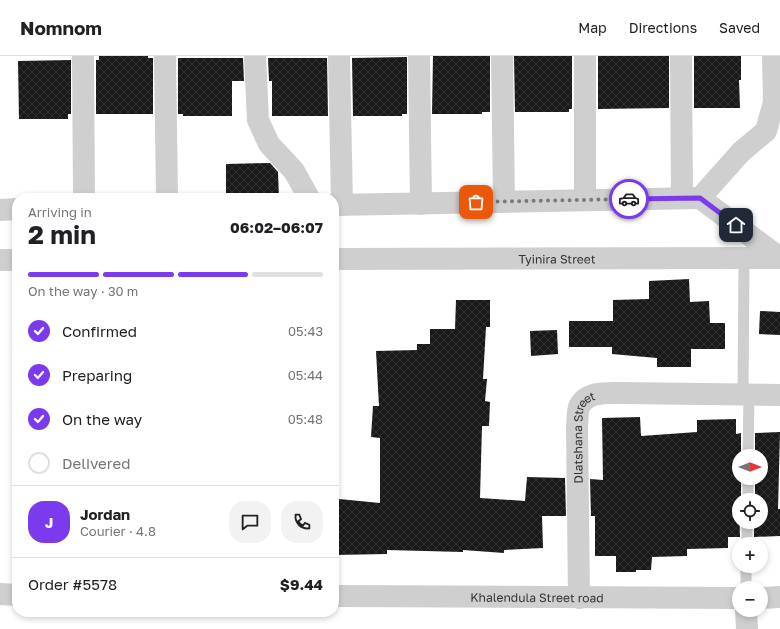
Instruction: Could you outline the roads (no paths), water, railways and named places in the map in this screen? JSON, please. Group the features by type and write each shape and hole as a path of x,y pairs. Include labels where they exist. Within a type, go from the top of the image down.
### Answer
{"street":[{"path":"82,56 84,193"},
{"path":"166,56 168,193"},
{"path":"255,56 258,120 269,144 294,171 306,193"},
{"path":"338,193 339,56"},
{"path":"419,56 421,204"},
{"path":"502,56 504,202"},
{"path":"585,200 586,56"},
{"path":"681,56 691,198"},
{"path":"691,198 766,131 774,102 773,56"},
{"path":"339,205 691,198 780,258"},
{"path":"0,210 12,209"},
{"name":"Tyinira Street","path":"339,259 780,258"},
{"path":"0,260 12,260"},
{"name":"Dlatshana Street","path":"579,598 577,426 579,408 586,398 599,394 780,395"},
{"path":"0,594 12,594"},
{"name":"Khalendula Street road","path":"339,596 732,598"},
{"path":"768,598 780,597"},
{"path":"746,617 747,629"}],"lane":[{"path":"744,258 748,449"}]}
